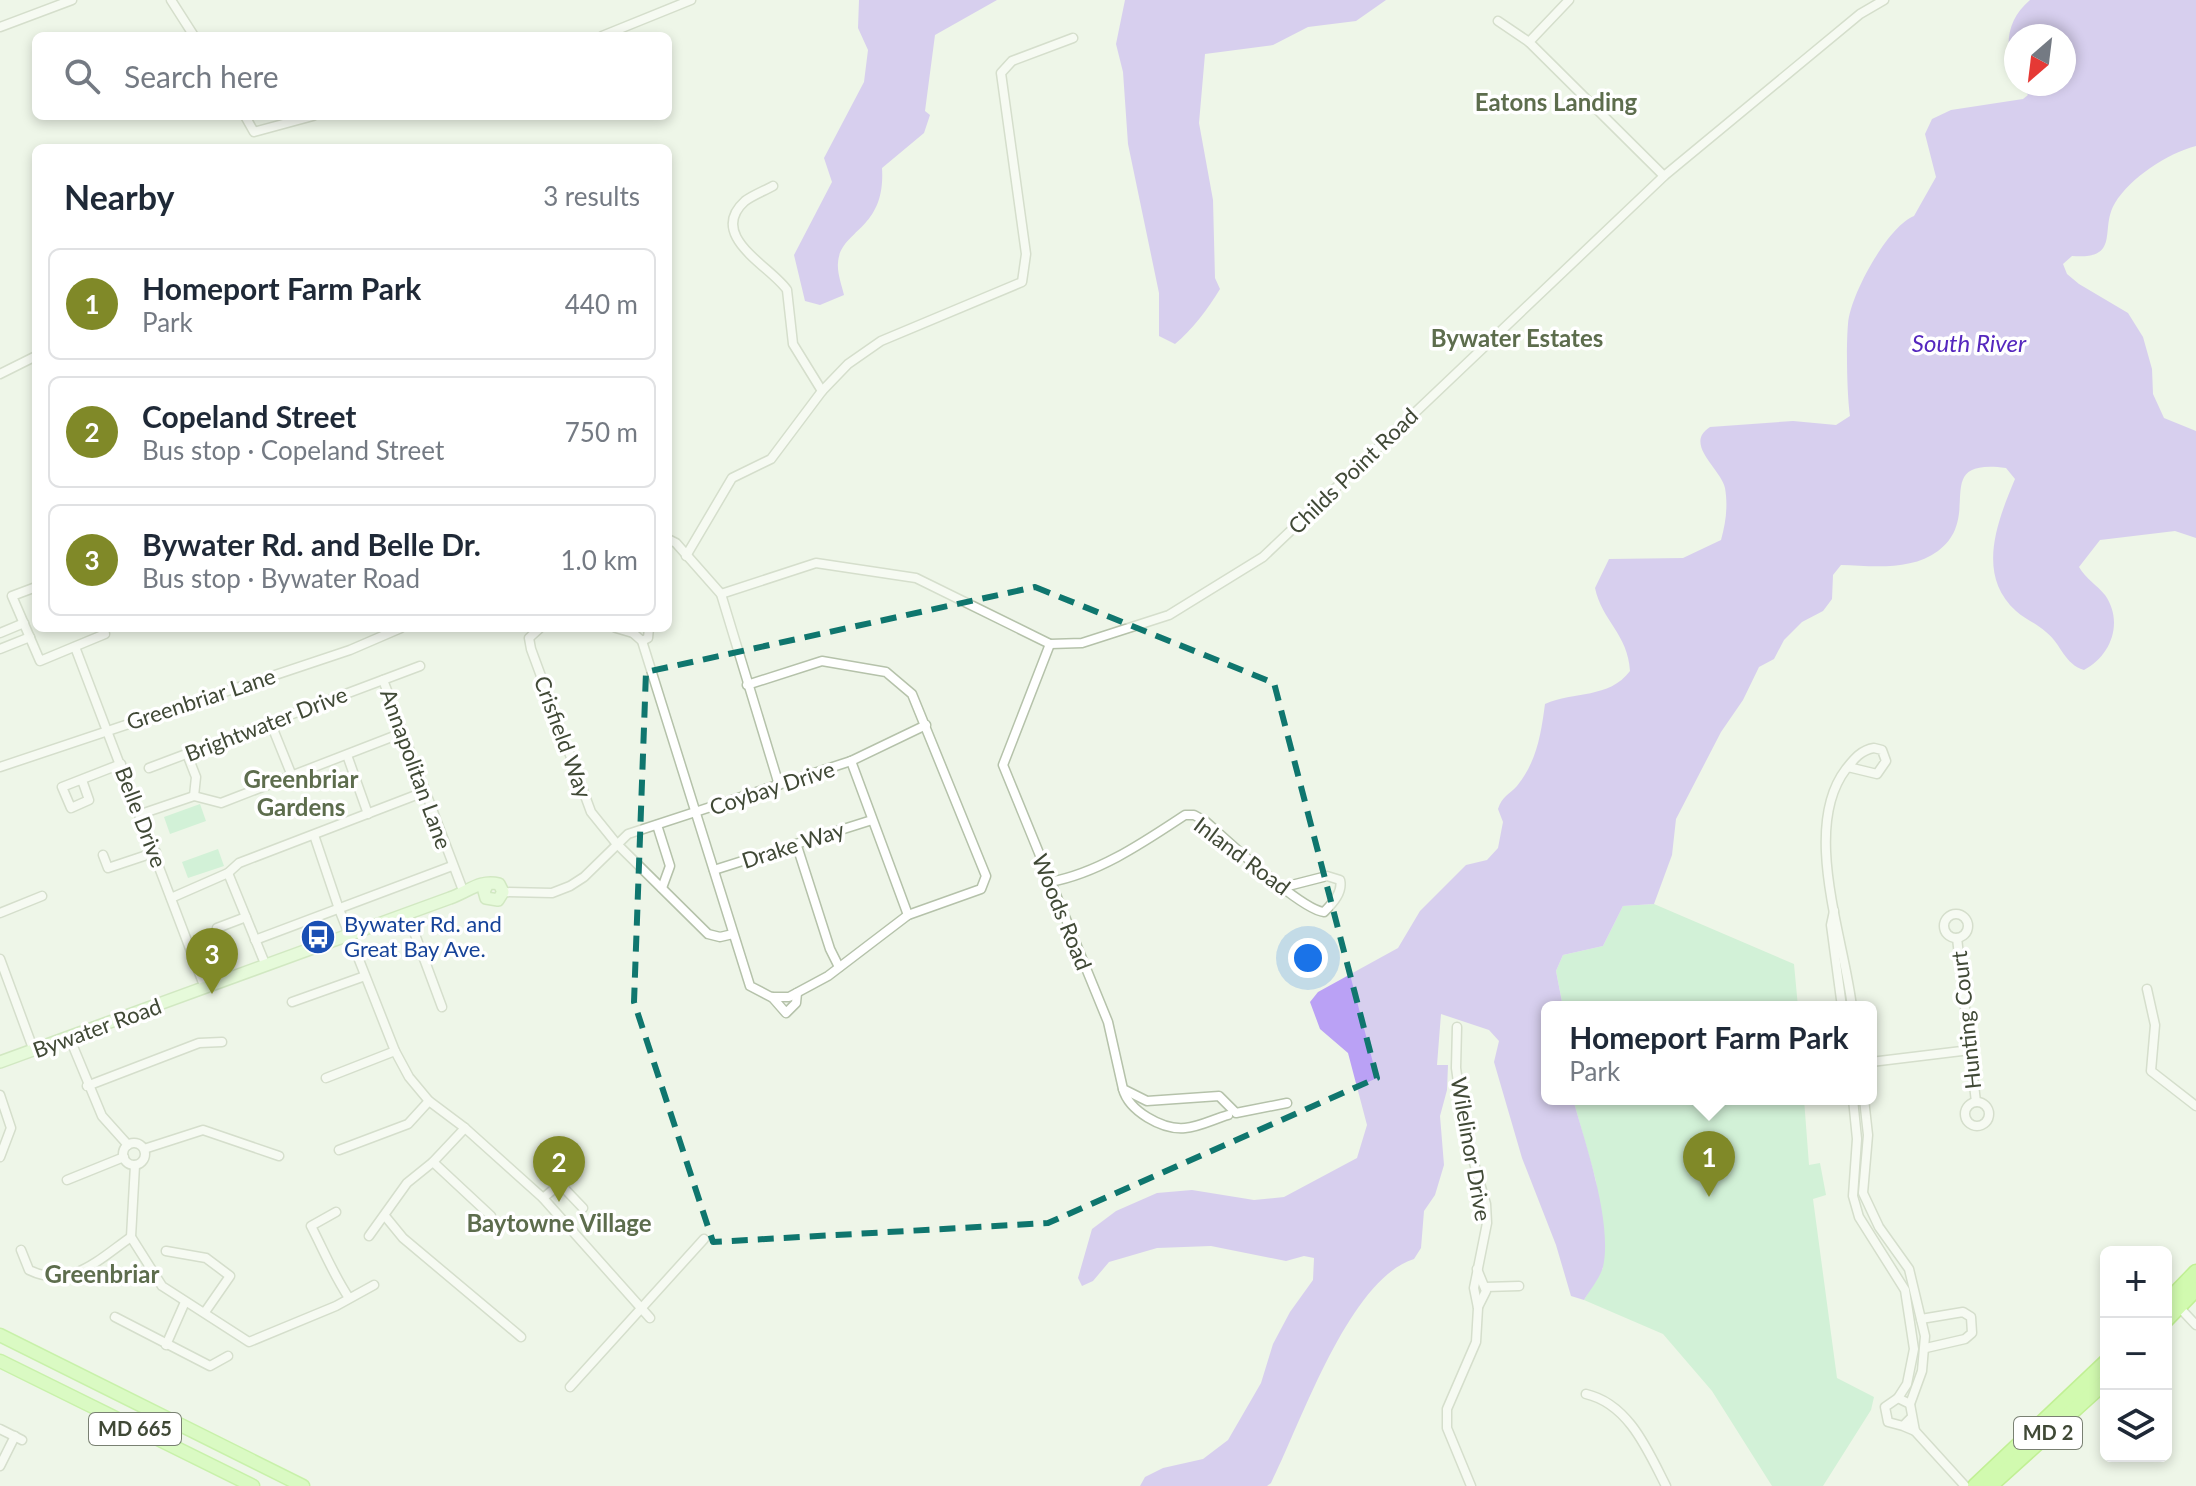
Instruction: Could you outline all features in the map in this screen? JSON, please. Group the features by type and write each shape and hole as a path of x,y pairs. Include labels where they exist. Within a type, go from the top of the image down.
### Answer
{"highway":[{"path":"2172,1304 2196,1272"},
{"path":"2172,1305 2196,1280"},
{"path":"2172,1306 2196,1289"},
{"name":"MD 2","path":"1975,1486 2100,1368"},
{"name":"MD 2","path":"1990,1486 2100,1386"}],"main road":[{"name":"MD 665","path":"0,1335 303,1486"},
{"name":"MD 665","path":"0,1361 253,1486"}],"street":[{"path":"0,27 72,0"},
{"path":"171,0 191,32"},
{"path":"612,32 691,0"},
{"path":"1529,42 1569,0"},
{"name":"Childs Point Road","path":"1050,644 1082,643 1169,615 1263,557 1664,176 1860,14 1884,0"},
{"path":"1498,21 1529,42 1664,176"},
{"path":"684,554 732,478 771,459 822,391 848,364 881,341 1022,282 1026,254 1001,73 1012,61 1073,38"},
{"path":"247,120 254,132 298,120"},
{"path":"773,186 746,201 734,222 735,233 754,261 787,290 793,344 822,391"},
{"path":"0,374 32,358"},
{"path":"672,541 721,594 779,785"},
{"path":"672,550 684,554"},
{"path":"721,594 816,563 902,575 916,578 1050,644"},
{"path":"32,588 12,596 40,661 104,632"},
{"path":"0,633 24,623"},
{"name":"Greenbriar Lane","path":"0,767 350,650 392,632"},
{"name":"Crisfield Way","path":"536,632 529,638 531,649 591,812 616,843"},
{"path":"635,632 642,641 750,986 772,997 786,1013 796,1003 797,993"},
{"path":"642,641 648,638 649,632"},
{"path":"0,649 30,637"},
{"name":"Woods Road","path":"1050,644 1003,765 1108,1022 1123,1089"},
{"name":"Belle Drive","path":"75,647 105,731 156,852 205,988"},
{"path":"747,685 822,661 886,672 912,694 986,876 981,889 908,915 839,967 797,993 772,997"},
{"name":"Annapolitan Lane","path":"420,666 383,680 464,893"},
{"name":"Brightwater Drive","path":"149,768 383,680"},
{"path":"271,724 292,776"},
{"name":"Coybay Drive","path":"616,843 628,834 851,761 926,725"},
{"path":"141,814 194,796 221,803 402,733"},
{"path":"1848,767 1877,774 1886,761 1882,750 1865,750 1848,767 1828,801 1824,823 1834,910 1845,953 1851,1001"},
{"path":"187,754 196,777 194,796"},
{"path":"347,755 368,814"},
{"path":"851,761 908,915"},
{"name":"Greenbriar Lane","path":"82,780 121,764"},
{"path":"171,898 228,873 239,863 424,792"},
{"name":"Inland Road","path":"1050,882 1072,878 1113,859 1185,815 1194,815 1284,887 1305,903 1324,912 1337,896 1340,880 1327,876 1284,887"},
{"name":"Drake Way","path":"714,870 872,820"},
{"path":"657,825 670,866 662,888"},
{"path":"314,835 365,976 395,1051 409,1077 429,1101 465,1128 543,1198 650,1318"},
{"path":"503,892 552,893 570,886 584,877 616,843 708,934 720,937 733,934"},
{"path":"797,846 830,949 839,967"},
{"path":"103,855 108,868 156,852"},
{"path":"255,940 452,866"},
{"path":"228,873 266,966"},
{"name":"Bywater Road","path":"0,1062 464,893 475,884 486,888 497,882 503,892"},
{"path":"0,913 42,896"},
{"path":"1834,910 1831,925 1841,1001"},
{"path":"407,913 442,1007"},
{"path":"217,928 246,917"},
{"name":"Hunting Court","path":"1957,938 1976,1102"},
{"path":"0,959 34,1051"},
{"path":"292,1002 365,976"},
{"path":"2147,989 2155,1025 2151,1071 2196,1106"},
{"name":"Wilelinor Drive","path":"1457,1027 1456,1068 1465,1132 1486,1204 1487,1223 1474,1288 1478,1308"},
{"path":"70,1039 102,1116 128,1145"},
{"path":"87,1086 199,1043 222,1042"},
{"path":"1877,1061 1970,1050"},
{"path":"326,1078 395,1051"},
{"path":"1123,1089 1147,1101 1219,1096 1236,1113 1287,1103"},
{"path":"1123,1089 1131,1106 1174,1127 1197,1126 1228,1115"},
{"path":"0,1095 11,1128 0,1157"},
{"path":"339,1150 408,1124 429,1101"},
{"path":"1854,1105 1857,1127 1853,1196 1859,1217 1905,1290 1914,1349 1907,1384 1898,1398"},
{"path":"1865,1105 1868,1135 1863,1193 1879,1227 1909,1269 1926,1348 1922,1371 1910,1404 1915,1431"},
{"path":"369,1236 407,1183 433,1162 465,1128"},
{"path":"144,1149 203,1130 279,1156"},
{"path":"128,1145 139,1144 144,1149 144,1159 135,1165"},
{"path":"67,1180 124,1157 128,1145"},
{"path":"124,1157 135,1165"},
{"path":"433,1162 491,1216"},
{"path":"135,1165 131,1237 162,1286 249,1342 374,1285"},
{"path":"543,1198 560,1184 583,1208"},
{"path":"336,1212 311,1226 327,1255 327,1266 349,1298"},
{"path":"385,1216 403,1238 521,1337"},
{"path":"21,1250 29,1270 57,1279 76,1276 131,1237"},
{"path":"570,1387 704,1239"},
{"path":"166,1251 206,1258 230,1276 205,1312"},
{"path":"1477,1269 1485,1287 1519,1286"},
{"name":"Wilelinor Drive","path":"1471,1486 1447,1428 1447,1409 1470,1359 1478,1308 1485,1287"},
{"path":"166,1345 185,1302"},
{"path":"2172,1308 2196,1325"},
{"path":"1921,1319 1963,1312 1971,1317 1974,1324 1972,1333 1965,1339 1926,1348"},
{"path":"115,1317 210,1366 228,1356"},
{"path":"1586,1394 1598,1397 1637,1430 1666,1486"},
{"path":"1910,1404 1898,1398 1890,1400 1884,1415 1888,1422 1915,1431 1965,1486"},
{"path":"1903,1426 1912,1417"},
{"path":"0,1429 19,1438 0,1466"}],"highlighted area":[{"path":"1035,587 1274,683 1377,1078 1048,1223 713,1242 634,1002 646,672"}],"green space":[{"path":"200,804 206,821 170,834 164,817"},
{"path":"218,849 224,866 188,878 182,862"},
{"path":"1654,904 1794,964 1797,1001 1562,1001 1556,971 1563,955 1603,946 1623,906"},
{"path":"1575,1105 1804,1105 1809,1165 1820,1163 1826,1195 1813,1199 1837,1378 1874,1397 1871,1410 1823,1486 1772,1486 1712,1391 1663,1334 1584,1300 1603,1268 1596,1181"}],"water":[{"path":"859,0 997,0 935,35 925,111 930,115 924,133 882,168 877,205 841,252 838,267 844,295 820,305 805,301 794,255 832,182 824,158 864,82 868,50 858,28"},
{"path":"1125,0 1386,0 1356,21 1308,27 1273,45 1205,54 1199,123 1213,200 1215,278 1220,289 1199,319 1175,344 1159,336 1159,293 1128,144 1123,72 1116,44"},
{"name":"South River","path":"2030,0 2196,0 2196,146 2174,154 2130,185 2115,203 2106,241 2098,253 2072,256 2063,264 2067,274 2079,284 2128,313 2143,337 2152,369 2153,394 2164,418 2196,431 2196,538 2175,531 2100,540 2079,567 2111,605 2114,627 2108,647 2084,670 2067,659 2046,632 2016,611 1996,581 1993,565 1997,530 2015,479 2006,468 1983,467 1969,472 1960,493 1957,522 1951,537 1938,551 1916,562 1891,566 1841,565 1833,575 1832,599 1823,611 1802,622 1784,640 1774,659 1759,667 1743,700 1721,732 1676,819 1672,855 1654,904 1623,906 1603,946 1563,955 1556,971 1562,1001 1541,1001 1541,1105 1575,1105 1601,1206 1605,1249 1603,1267 1584,1300 1571,1296 1556,1245 1522,1158 1494,1062 1499,1041 1489,1030 1441,1014 1437,1065 1448,1065 1447,1090 1440,1116 1444,1165 1435,1195 1424,1211 1421,1248 1414,1259 1390,1272 1368,1294 1348,1323 1312,1391 1271,1483 1267,1486 1140,1486 1145,1477 1163,1468 1203,1459 1228,1440 1261,1383 1273,1344 1290,1312 1313,1280 1314,1258 1304,1256 1286,1261 1211,1246 1157,1248 1109,1262 1093,1281 1082,1286 1078,1278 1092,1229 1116,1211 1157,1193 1192,1190 1254,1200 1284,1197 1357,1158 1367,1125 1348,1053 1320,1029 1310,1002 1318,992 1398,948 1420,911 1466,865 1487,860 1498,848 1503,822 1498,809 1524,777 1534,757 1545,704 1602,690 1622,680 1630,671 1625,647 1603,610 1595,588 1609,559 1683,558 1721,540 1726,514 1725,488 1702,449 1700,441 1703,434 1710,427 1793,421 1836,425 1850,416 1847,357 1850,311 1882,247 1904,222 1914,216 1936,177 1925,134 1932,119 1951,110 2027,96 2076,96 2076,24 2012,24"}],"place":[{"name":"Bywater Rd. and Great Bay Ave.","path":"318,937"},
{"name":"Bywater Rd. and Belle Dr.","path":"212,994"},
{"name":"Homeport Farm Park","path":"1709,1197"},
{"name":"Copeland Street","path":"559,1202"}],"district":[{"name":"Eatons Landing","path":"1556,103"},
{"name":"Bywater Estates","path":"1517,339"},
{"name":"Greenbriar Gardens","path":"301,794"},
{"name":"Baytowne Village","path":"559,1224"},
{"name":"Greenbriar","path":"102,1275"}]}
